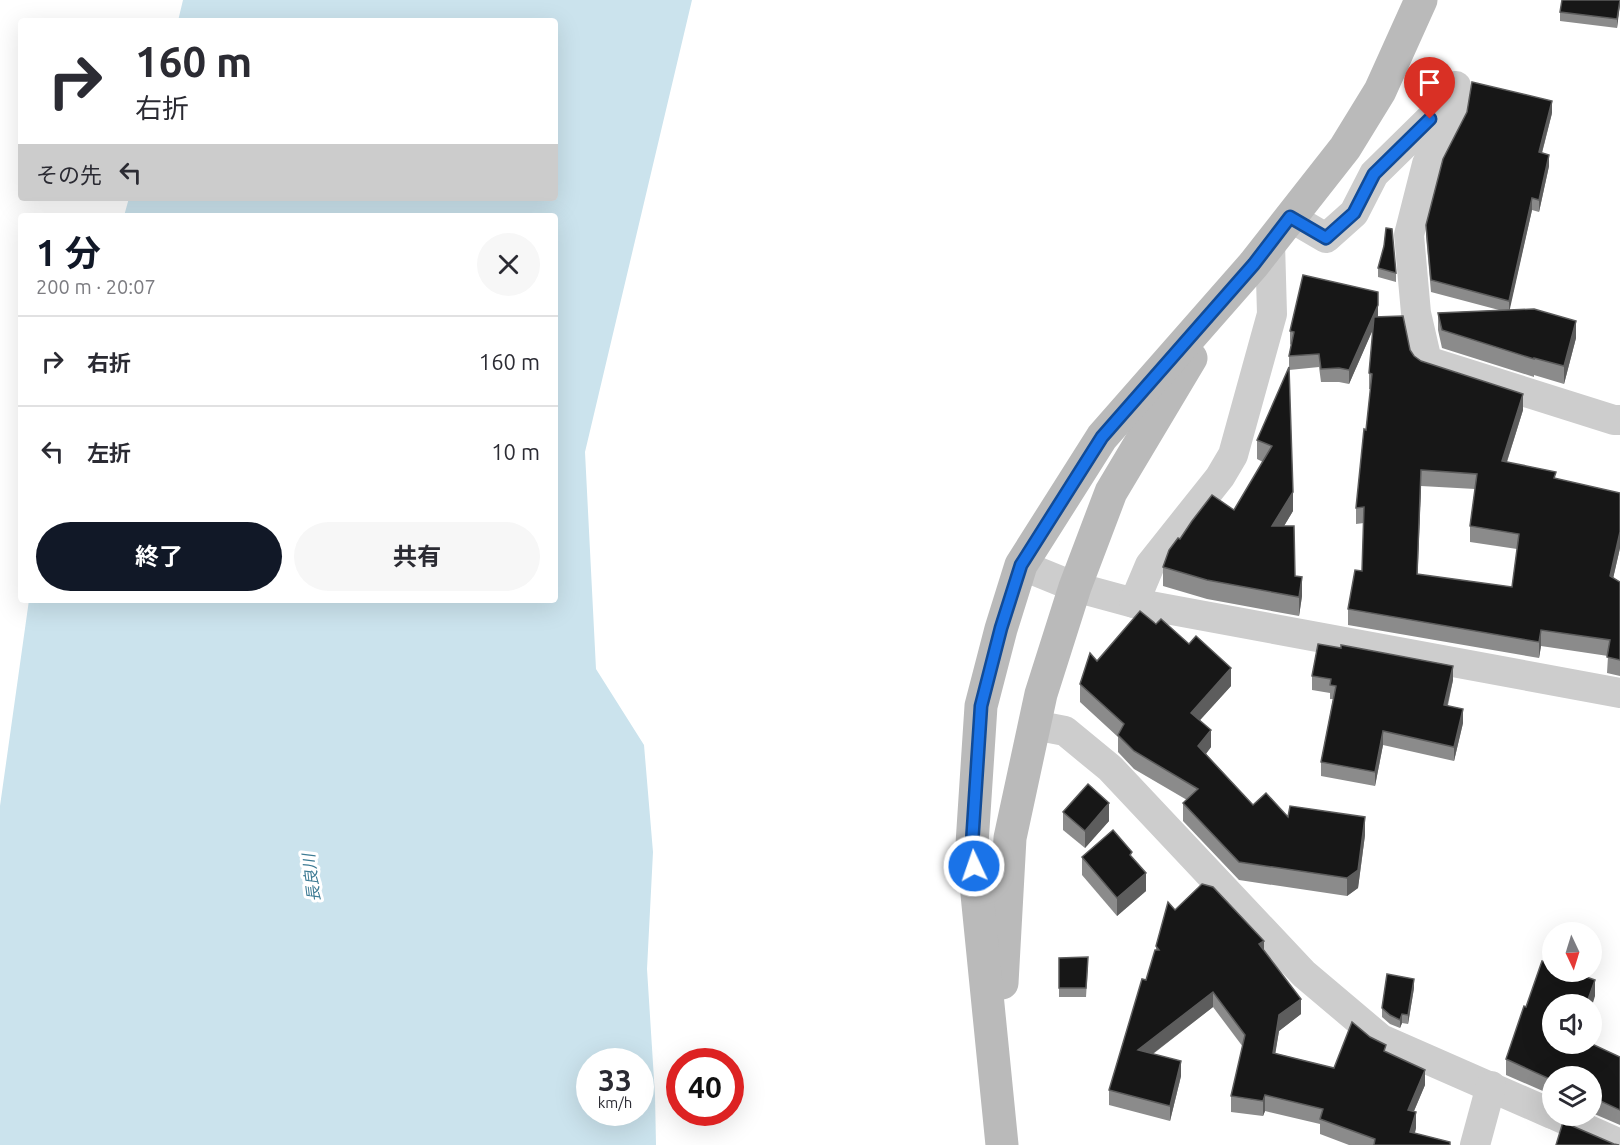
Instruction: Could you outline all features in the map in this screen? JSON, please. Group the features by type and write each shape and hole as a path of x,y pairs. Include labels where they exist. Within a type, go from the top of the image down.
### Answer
{"street":[{"path":"1002,1139 972,844 981,706 1001,628 1021,565 1102,437 1262,253 1345,148 1380,91 1421,0"},
{"path":"1290,217 1326,238 1354,213 1374,174 1430,119 1456,86 1452,116 1427,164 1409,235 1416,313 1427,361 1620,420"},
{"path":"1002,1139 1002,995 1010,838 1041,694 1075,587 1111,492 1187,365 1262,253"},
{"path":"1134,603 1150,565 1220,477 1233,455 1272,314 1262,253"},
{"path":"1021,565 1075,587 1134,603 1620,693"},
{"path":"1034,725 1065,730 1110,768 1304,974 1381,1039 1542,1109"},
{"path":"1475,1145 1491,1086"},
{"path":"1580,1126 1620,1144"}],"water":[{"name":"長良川","path":"183,0 692,0 585,452 596,669 644,745 653,852 647,969 652,1048 576,1048 576,1126 654,1126 654,1079 656,1145 0,1145 0,806 29,603 558,603 558,213 125,213 128,201 558,201 558,18 179,18"}],"building":[{"path":"1562,0 1620,0 1617,19 1560,12"},
{"path":"1472,82 1552,101 1539,152 1549,155 1539,200 1532,198 1509,301 1431,280 1426,225 1443,159 1467,112"},
{"path":"1386,228 1392,229 1396,273 1378,268"},
{"path":"1303,275 1378,292 1378,305 1349,370 1321,369 1319,354 1289,356 1294,332 1290,331"},
{"path":"1534,309 1576,321 1564,366 1442,330 1438,313"},
{"path":"1403,316 1410,350 1421,361 1523,394 1502,461 1556,472 1554,478 1620,493 1620,532 1610,576 1620,582 1620,660 1607,657 1610,640 1541,630 1539,642 1348,609 1355,570 1362,571 1364,507 1356,508 1372,374 1369,373 1374,317","holes":["1421,470 1477,474 1470,526 1519,534 1512,587 1417,574"]},
{"path":"1289,367 1293,492 1272,526 1294,526 1295,576 1302,577 1299,597 1207,580 1163,567 1169,550 1178,538 1180,539 1212,495 1234,510 1272,446 1257,440"},
{"path":"1140,611 1156,624 1161,619 1189,644 1196,636 1231,668 1191,713 1211,730 1198,746 1253,805 1266,793 1288,817 1290,806 1365,817 1358,870 1347,878 1239,862 1183,803 1198,789 1134,751 1118,735 1124,724 1080,684 1090,653 1097,661"},
{"path":"1318,644 1341,648 1341,645 1453,666 1444,705 1463,709 1454,747 1383,731 1375,772 1321,762 1336,686 1330,685 1331,679 1312,676"},
{"path":"1088,784 1109,803 1085,831 1063,812"},
{"path":"1113,830 1146,873 1117,898 1082,857"},
{"path":"1202,884 1213,887 1264,941 1259,944 1301,999 1279,1015 1273,1053 1334,1068 1352,1022 1370,1037 1386,1045 1384,1051 1425,1070 1408,1110 1416,1112 1410,1132 1450,1142 1450,1145 1374,1145 1375,1139 1320,1119 1323,1109 1265,1095 1263,1101 1231,1096 1245,1035 1213,992 1138,1050 1181,1061 1170,1106 1109,1090 1142,979 1146,980 1155,950 1159,950 1156,946 1168,902 1175,910"},
{"path":"1088,957 1086,988 1059,988 1059,958"},
{"path":"1542,961 1542,982 1594,982 1590,994 1542,994 1542,1054 1602,1054 1602,1049 1620,1057 1620,1110 1602,1102 1602,1066 1542,1066 1542,1075 1506,1059 1524,1006 1526,1007"},
{"path":"1387,974 1414,979 1408,1015 1402,1014 1400,1020 1382,1008"},
{"path":"1562,1126 1572,1126 1619,1145 1556,1145"}],"route":[{"path":"974,866 972,844 981,706 1001,628 1021,565 1102,437 1254,264 1290,217 1326,238 1354,213 1374,174 1430,119"}]}
